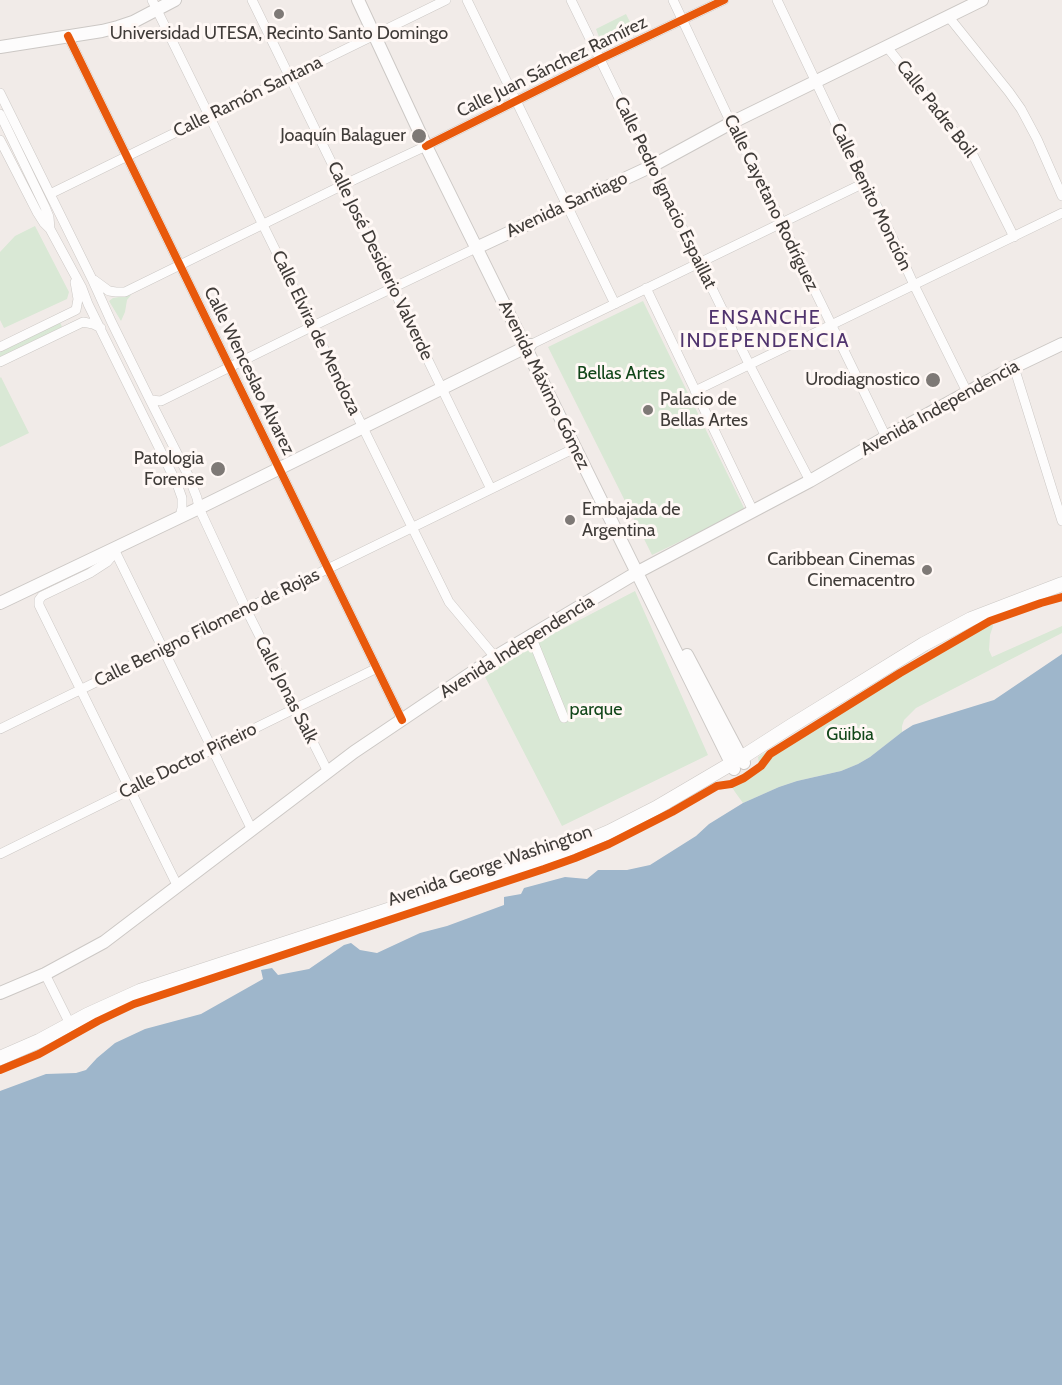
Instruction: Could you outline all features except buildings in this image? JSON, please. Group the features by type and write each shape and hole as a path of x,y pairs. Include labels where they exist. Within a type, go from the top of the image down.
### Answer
{"highway":[{"name":"Avenida George Washington","path":"0,1058 140,991 561,852 609,832 738,764 791,726 924,644 971,619 1062,584"},
{"name":"Avenida George Washington","path":"0,1065 41,1048 128,1003 555,862 596,846 654,818 738,764 962,631 998,615 1062,594"}],"main road":[{"path":"0,47 118,27 133,22 154,5 175,0"},
{"name":"Avenida Máximo Gómez","path":"358,0 378,34"},
{"name":"Avenida Máximo Gómez","path":"366,0 378,34 429,144 640,571"},
{"name":"Avenida Santiago","path":"480,246 652,166 731,123 982,0"},
{"name":"Avenida Independencia","path":"0,993 45,974 104,942 354,752 495,657 640,571 810,482 967,392 1062,344"},
{"path":"0,603 280,469 528,346"},
{"name":"Avenida Máximo Gómez","path":"528,346 575,448 667,619 738,764"}],"street":[{"name":"Calle José Desiderio Valverde","path":"252,0 491,489"},
{"name":"Calle Ramón Santana","path":"50,194 446,0"},
{"path":"467,0 615,304"},
{"name":"Calle Pedro Ignacio Espaillat","path":"571,0 749,364 810,482"},
{"name":"Calle Cayetano Rodríguez","path":"673,0 886,437"},
{"name":"Calle Juan Sánchez Ramírez","path":"92,279 109,291 125,291 724,0"},
{"name":"Calle Benito Monción","path":"777,0 967,392"},
{"name":"Calle Elvira de Mendoza","path":"154,5 449,602 495,657"},
{"path":"948,16 1021,109 1038,139 1062,196"},
{"name":"Calle Wenceslao Alvarez","path":"68,36 402,720"},
{"name":"Calle Padre Boil","path":"887,47 973,155 1014,237"},
{"path":"0,93 111,321"},
{"path":"0,114 50,217 50,229"},
{"path":"0,140 37,212 50,229 82,288 177,484 182,498 180,517"},
{"path":"528,346 864,183"},
{"path":"695,391 1062,213"},
{"name":"Avenida Santiago","path":"150,400 161,401 480,246"},
{"path":"75,276 78,300 76,310 82,322"},
{"path":"82,288 92,296 111,321"},
{"path":"646,288 753,511"},
{"path":"0,347 76,310"},
{"name":"Calle Jonas Salk","path":"111,321 188,475 199,508 246,609 328,772"},
{"path":"0,362 82,322 101,328"},
{"path":"1014,367 1062,521"},
{"name":"Calle Benigno Filomeno de Rojas","path":"0,729 575,448"},
{"path":"113,550 107,562 90,573 42,596 39,605 178,887"},
{"path":"113,550 252,830"},
{"path":"531,636 564,718"},
{"name":"Calle Doctor Piñeiro","path":"0,854 377,668"},
{"path":"45,974 70,1024"}],"green space":[{"path":"626,14 636,34 604,50 596,29"},
{"path":"35,226 69,292 67,299 4,328 0,320 0,252 15,236"},
{"path":"131,295 127,300 121,321 109,301 113,298"},
{"name":"Bellas Artes","path":"643,301 745,510 652,555 548,347"},
{"path":"60,322 62,327 0,357 0,352"},
{"path":"0,378 29,433 0,447"},
{"name":"parque","path":"635,591 708,755 562,826 482,671"},
{"name":"Güibia","path":"991,619 993,626 989,650 992,657 1062,626 1062,633 916,708 904,720 902,732 858,764 841,771 779,787 743,803 735,792 729,782 759,764 758,757 935,650"}],"water":[{"path":"1062,654 1062,1385 0,1385 0,1091 46,1074 76,1073 86,1070 115,1043 145,1029 201,1014 263,979 261,970 272,968 278,975 309,969 344,945 351,943 360,950 377,953 420,933 447,926 504,905 504,897 521,894 524,888 565,877 587,879 598,870 627,870 650,865 743,803 779,787 841,771 858,764 913,725 994,700"}],"cycle path":[{"path":"426,146 724,0"},
{"path":"68,36 402,720"},
{"path":"0,1070 39,1054 134,1004 544,869 609,844 717,786 731,784 744,778 761,766 770,754 900,673 990,621 1062,597"}],"place":[{"name":"Universidad UTESA, Recinto Santo Domingo","path":"279,14"},
{"name":"Joaquín Balaguer","path":"419,136"},
{"name":"Urodiagnostico","path":"933,380"},
{"name":"Palacio de Bellas Artes","path":"648,410"},
{"name":"Patologia Forense","path":"218,469"},
{"name":"Embajada de Argentina","path":"570,520"},
{"name":"Caribbean Cinemas Cinemacentro","path":"927,570"}],"district":[{"name":"ENSANCHE INDEPENDENCIA","path":"765,330"}]}
